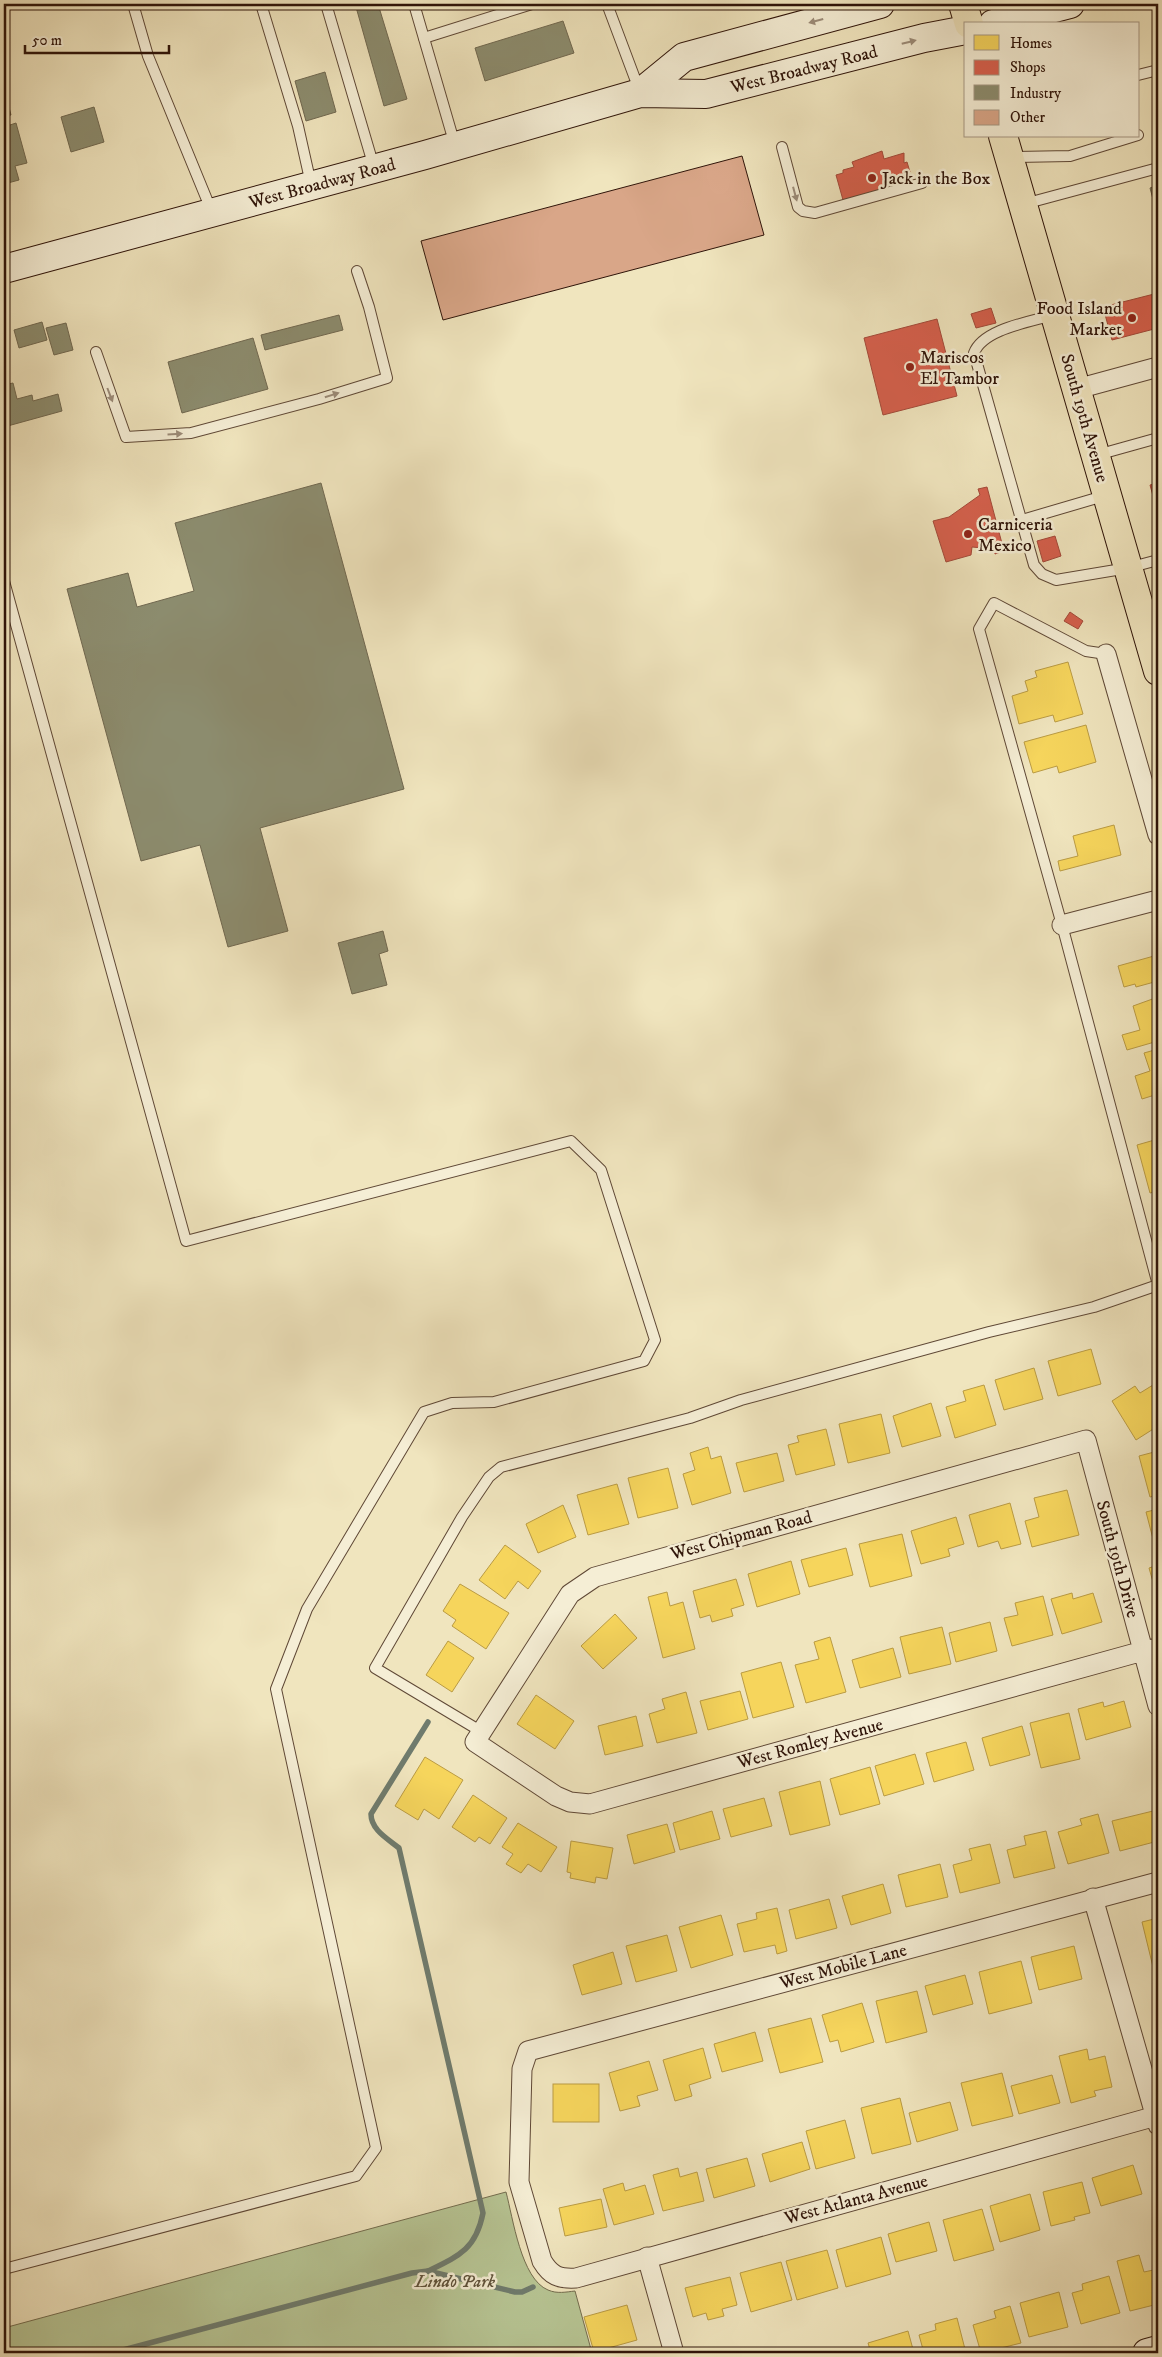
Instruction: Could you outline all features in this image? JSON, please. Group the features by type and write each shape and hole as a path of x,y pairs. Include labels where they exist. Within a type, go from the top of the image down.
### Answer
{"main road":[{"name":"West Broadway Road","path":"640,93 684,57 880,4"},
{"path":"963,4 968,22"},
{"path":"1001,22 1070,4"},
{"name":"West Broadway Road","path":"4,268 212,213 640,93 706,94 924,38 964,30"},
{"name":"South 19th Avenue","path":"1006,147 1158,671"},
{"path":"1147,2353 1158,2350"}],"street":[{"path":"1077,389 1158,367"},
{"path":"1106,654 1158,835"},
{"path":"1062,926 1158,900"},
{"name":"West Chipman Road","path":"479,1737 570,1594 595,1577 1086,1440"},
{"name":"South 19th Drive","path":"1086,1440 1150,1649 1158,1706"},
{"name":"West Romley Avenue","path":"479,1737 556,1796 570,1802 590,1804 1150,1649"},
{"name":"West Mobile Lane","path":"557,2277 547,2270 542,2261 519,2182 522,2070 528,2051 1158,1882"},
{"path":"1093,1898 1157,2121"},
{"name":"West Atlanta Avenue","path":"557,2277 576,2278 1157,2121"},
{"path":"648,2257 674,2353"}],"lane":[{"path":"133,4 148,56 212,213"},
{"path":"261,4 298,126 312,185"},
{"path":"326,4 375,168"},
{"path":"414,4 455,146"},
{"path":"424,38 532,4"},
{"path":"607,4 640,93"},
{"path":"1140,74 1158,70"},
{"path":"1006,147 1070,156 1128,138"},
{"path":"782,147 798,207 803,212 815,213 922,183"},
{"path":"1024,204 1158,168"},
{"path":"96,352 126,438 191,433 379,381 387,378 358,271"},
{"path":"1056,314 987,335 978,344 974,353 1034,565 1042,574 1056,580 1128,568 1158,560"},
{"path":"1096,456 1158,438"},
{"path":"1022,520 1107,495"},
{"path":"4,580 186,1241 571,1141 601,1170 655,1340 644,1361 494,1402 452,1403 424,1412 307,1608 276,1689 376,2148 356,2176 4,2269"},
{"path":"479,1737 375,1668 462,1517 489,1477 501,1467 690,1418 741,1400 989,1332 1094,1307 1158,1285 1062,926 978,629 994,603 1086,651 1106,654"}],"green space":[{"name":"Lindo Park","path":"506,2192 515,2232 531,2274 539,2284 548,2290 558,2292 575,2291 592,2353 4,2353 4,2328"}],"building: Homes":[{"path":"1068,662 1083,714 1055,722 1053,715 1019,724 1012,696 1028,691 1025,681 1037,677 1035,671"},
{"path":"1086,725 1096,762 1059,773 1057,766 1033,773 1024,742"},
{"path":"1114,825 1121,855 1060,871 1058,861 1078,856 1073,836"},
{"path":"1154,956 1158,981 1136,987 1135,984 1124,987 1118,966"},
{"path":"1158,997 1158,1041 1127,1050 1122,1035 1140,1030 1133,1006"},
{"path":"1158,1049 1158,1094 1142,1099 1135,1076 1150,1071 1144,1053"},
{"path":"1158,1139 1158,1191 1150,1193 1137,1145"},
{"path":"1091,1349 1101,1384 1058,1396 1048,1361"},
{"path":"1034,1368 1043,1399 1004,1410 995,1380"},
{"path":"984,1385 996,1425 955,1438 946,1407 966,1401 963,1391"},
{"path":"1153,1385 1158,1393 1158,1426 1136,1440 1112,1401 1135,1386 1140,1393"},
{"path":"931,1403 941,1436 902,1447 893,1416"},
{"path":"881,1414 890,1453 848,1463 839,1424"},
{"path":"826,1429 835,1465 796,1475 788,1445 799,1442 797,1436"},
{"path":"708,1447 711,1459 721,1456 731,1493 692,1505 683,1474 695,1470 690,1453"},
{"path":"1158,1451 1158,1495 1150,1497 1139,1456"},
{"path":"777,1453 784,1481 744,1492 736,1463"},
{"path":"668,1468 678,1508 638,1518 628,1478"},
{"path":"617,1484 629,1524 588,1535 577,1495"},
{"path":"1067,1490 1079,1535 1032,1547 1025,1521 1039,1517 1034,1498"},
{"path":"1010,1503 1021,1544 1001,1549 998,1541 978,1547 969,1515"},
{"path":"563,1505 576,1537 538,1553 526,1524"},
{"path":"1158,1509 1158,1558 1146,1512"},
{"path":"956,1517 964,1544 948,1549 950,1556 921,1564 911,1531"},
{"path":"902,1534 912,1576 870,1587 859,1544"},
{"path":"505,1545 541,1571 528,1589 518,1581 505,1599 479,1580"},
{"path":"846,1548 853,1575 809,1587 801,1560"},
{"path":"791,1561 800,1594 757,1607 748,1574"},
{"path":"1158,1565 1158,1580 1153,1582 1149,1568"},
{"path":"736,1579 744,1605 731,1609 733,1616 712,1622 710,1615 700,1618 693,1591"},
{"path":"460,1584 509,1613 486,1649 452,1626 456,1620 443,1611"},
{"path":"667,1592 670,1606 683,1602 695,1649 663,1658 648,1597"},
{"path":"1072,1593 1073,1599 1093,1593 1102,1622 1062,1634 1051,1599"},
{"path":"1043,1596 1053,1635 1012,1646 1004,1618 1018,1615 1015,1603"},
{"path":"615,1614 637,1638 603,1669 581,1646"},
{"path":"990,1622 997,1651 956,1662 949,1633"},
{"path":"942,1627 951,1664 909,1674 900,1637"},
{"path":"830,1637 846,1692 806,1703 795,1665 819,1659 814,1642"},
{"path":"448,1641 474,1658 452,1692 426,1675"},
{"path":"893,1648 901,1677 860,1688 852,1660"},
{"path":"781,1662 794,1707 753,1718 741,1673"},
{"path":"740,1691 748,1719 708,1730 700,1701"},
{"path":"686,1692 697,1733 657,1743 649,1714 665,1709 662,1699"},
{"path":"536,1695 574,1721 555,1749 517,1724"},
{"path":"1124,1701 1131,1727 1086,1740 1078,1709 1103,1702 1104,1707"},
{"path":"1069,1713 1080,1759 1041,1768 1030,1723"},
{"path":"636,1716 643,1746 605,1755 598,1726"},
{"path":"1022,1726 1030,1755 990,1766 982,1738"},
{"path":"966,1742 974,1770 934,1782 926,1753"},
{"path":"915,1754 924,1784 884,1796 875,1766"},
{"path":"425,1757 463,1780 439,1819 424,1809 418,1820 395,1806"},
{"path":"870,1767 880,1804 840,1815 830,1779"},
{"path":"820,1781 830,1825 790,1835 779,1792"},
{"path":"473,1795 507,1818 490,1844 479,1837 475,1842 452,1827"},
{"path":"764,1798 772,1826 731,1837 723,1809"},
{"path":"712,1811 720,1839 680,1850 673,1823"},
{"path":"1153,1811 1158,1841 1120,1851 1112,1821"},
{"path":"1098,1814 1109,1853 1068,1864 1058,1832 1082,1825 1080,1819"},
{"path":"518,1823 557,1847 541,1872 528,1864 521,1873 506,1864 513,1854 502,1847"},
{"path":"667,1824 675,1852 634,1864 627,1835"},
{"path":"1046,1831 1055,1868 1014,1878 1007,1850 1026,1845 1024,1836"},
{"path":"571,1841 613,1848 607,1879 596,1877 595,1883 570,1878 571,1873 567,1872"},
{"path":"990,1844 1000,1883 960,1893 953,1865 972,1860 969,1849"},
{"path":"940,1864 948,1897 906,1907 898,1875"},
{"path":"883,1884 891,1913 851,1925 842,1896"},
{"path":"829,1899 837,1928 796,1939 789,1910"},
{"path":"777,1908 787,1951 777,1954 775,1945 744,1952 737,1924 757,1919 756,1913"},
{"path":"721,1915 733,1955 691,1968 679,1927"},
{"path":"1158,1918 1158,1966 1153,1967 1142,1922"},
{"path":"667,1935 677,1971 636,1982 626,1946"},
{"path":"1074,1946 1082,1979 1039,1990 1031,1957"},
{"path":"613,1952 622,1984 582,1995 573,1965"},
{"path":"1021,1961 1032,2003 989,2014 979,1972"},
{"path":"965,1975 973,2004 933,2015 925,1986"},
{"path":"917,1991 927,2032 886,2043 876,2001"},
{"path":"862,2003 874,2042 841,2052 838,2040 830,2042 822,2015"},
{"path":"811,2018 823,2062 780,2073 768,2029"},
{"path":"755,2032 763,2061 722,2072 714,2044"},
{"path":"703,2048 711,2078 689,2085 692,2096 675,2101 663,2060"},
{"path":"1087,2049 1089,2060 1105,2056 1112,2087 1094,2091 1096,2096 1071,2103 1059,2056"},
{"path":"649,2061 658,2090 637,2096 640,2106 620,2111 609,2073"},
{"path":"1002,2073 1013,2116 972,2126 961,2083"},
{"path":"1052,2075 1060,2103 1019,2114 1011,2086"},
{"path":"553,2084 599,2084 599,2122 553,2122"},
{"path":"900,2098 911,2144 872,2154 861,2108"},
{"path":"950,2102 958,2130 917,2142 909,2113"},
{"path":"845,2120 855,2158 816,2169 806,2131"},
{"path":"802,2142 810,2169 770,2182 762,2154"},
{"path":"747,2158 755,2186 714,2198 706,2169"},
{"path":"1133,2165 1142,2194 1101,2206 1092,2178"},
{"path":"678,2168 680,2177 697,2172 704,2201 663,2211 653,2175"},
{"path":"1082,2182 1090,2213 1074,2217 1075,2220 1051,2226 1043,2192"},
{"path":"623,2183 625,2191 645,2185 654,2214 614,2225 603,2189"},
{"path":"1030,2194 1040,2230 1000,2242 990,2206"},
{"path":"601,2199 607,2227 565,2236 559,2208"},
{"path":"982,2209 994,2250 954,2261 943,2220"},
{"path":"929,2222 937,2251 896,2262 888,2234"},
{"path":"881,2237 891,2274 846,2287 836,2250"},
{"path":"827,2250 838,2288 797,2300 786,2261"},
{"path":"1139,2255 1144,2272 1158,2269 1158,2304 1130,2311 1117,2261"},
{"path":"781,2262 792,2300 751,2312 740,2273"},
{"path":"1109,2276 1120,2313 1081,2324 1072,2293 1083,2290 1082,2284"},
{"path":"730,2277 737,2305 722,2309 724,2316 708,2320 706,2313 693,2317 685,2288"},
{"path":"1059,2292 1068,2327 1029,2337 1020,2303"},
{"path":"627,2305 637,2340 594,2352 584,2317"},
{"path":"1010,2306 1021,2343 981,2353 973,2325 996,2318 994,2311"},
{"path":"957,2318 966,2353 924,2353 919,2335 936,2330 935,2324"},
{"path":"908,2331 914,2353 871,2353 868,2343"}],"building: Shops":[{"name":"Jack in the Box","path":"882,151 884,159 904,153 904,163 907,162 910,172 906,173 909,182 882,189 883,192 843,200 836,175 843,173 843,170 854,167 852,162"},
{"name":"Food Island Market","path":"1158,293 1158,328 1112,340 1103,307"},
{"path":"991,308 996,323 976,328 971,314"},
{"name":"Mariscos El Tambor","path":"937,319 957,396 883,415 864,338"},
{"path":"1158,483 1158,514 1150,485"},
{"name":"Carniceria Mexico","path":"987,487 1004,551 995,554 994,549 972,547 971,555 946,562 933,521 949,517 980,495 978,489"},
{"path":"1055,536 1061,556 1043,562 1037,541"},
{"path":"1070,612 1083,621 1078,629 1064,621"}],"building: Industry":[{"path":"378,4 407,99 384,106 356,7"},
{"path":"563,21 574,53 485,81 475,48"},
{"path":"325,72 336,112 306,121 295,81"},
{"path":"4,88 11,115 4,116"},
{"path":"94,107 104,142 71,152 61,117"},
{"path":"16,123 27,163 15,166 19,180 4,184 4,127"},
{"path":"1158,185 1158,218 1150,188"},
{"path":"339,315 343,330 265,350 261,335"},
{"path":"42,322 47,340 19,348 14,330"},
{"path":"66,323 73,350 54,355 46,328"},
{"path":"253,338 268,389 182,413 168,362"},
{"path":"13,383 17,399 32,395 33,401 58,394 62,411 4,427 4,385"},
{"path":"321,483 404,789 260,828 288,931 228,947 200,845 141,861 67,589 128,573 137,607 194,591 175,523"},
{"path":"383,931 388,951 379,954 387,985 352,994 338,943"}],"building: Other":[{"path":"742,156 764,235 443,320 421,241"}],"waterway":[{"path":"428,1722 371,1814 377,1829 385,1838 399,1848 483,2213 476,2235 471,2243 457,2256 428,2271"},
{"path":"112,2353 412,2273 428,2271 515,2292 522,2292 533,2287"}],"place":[{"name":"Jack in the Box","path":"872,178"},
{"name":"Food Island Market","path":"1132,318"},
{"name":"Mariscos El Tambor","path":"910,367"},
{"name":"Carniceria Mexico","path":"968,534"}]}
